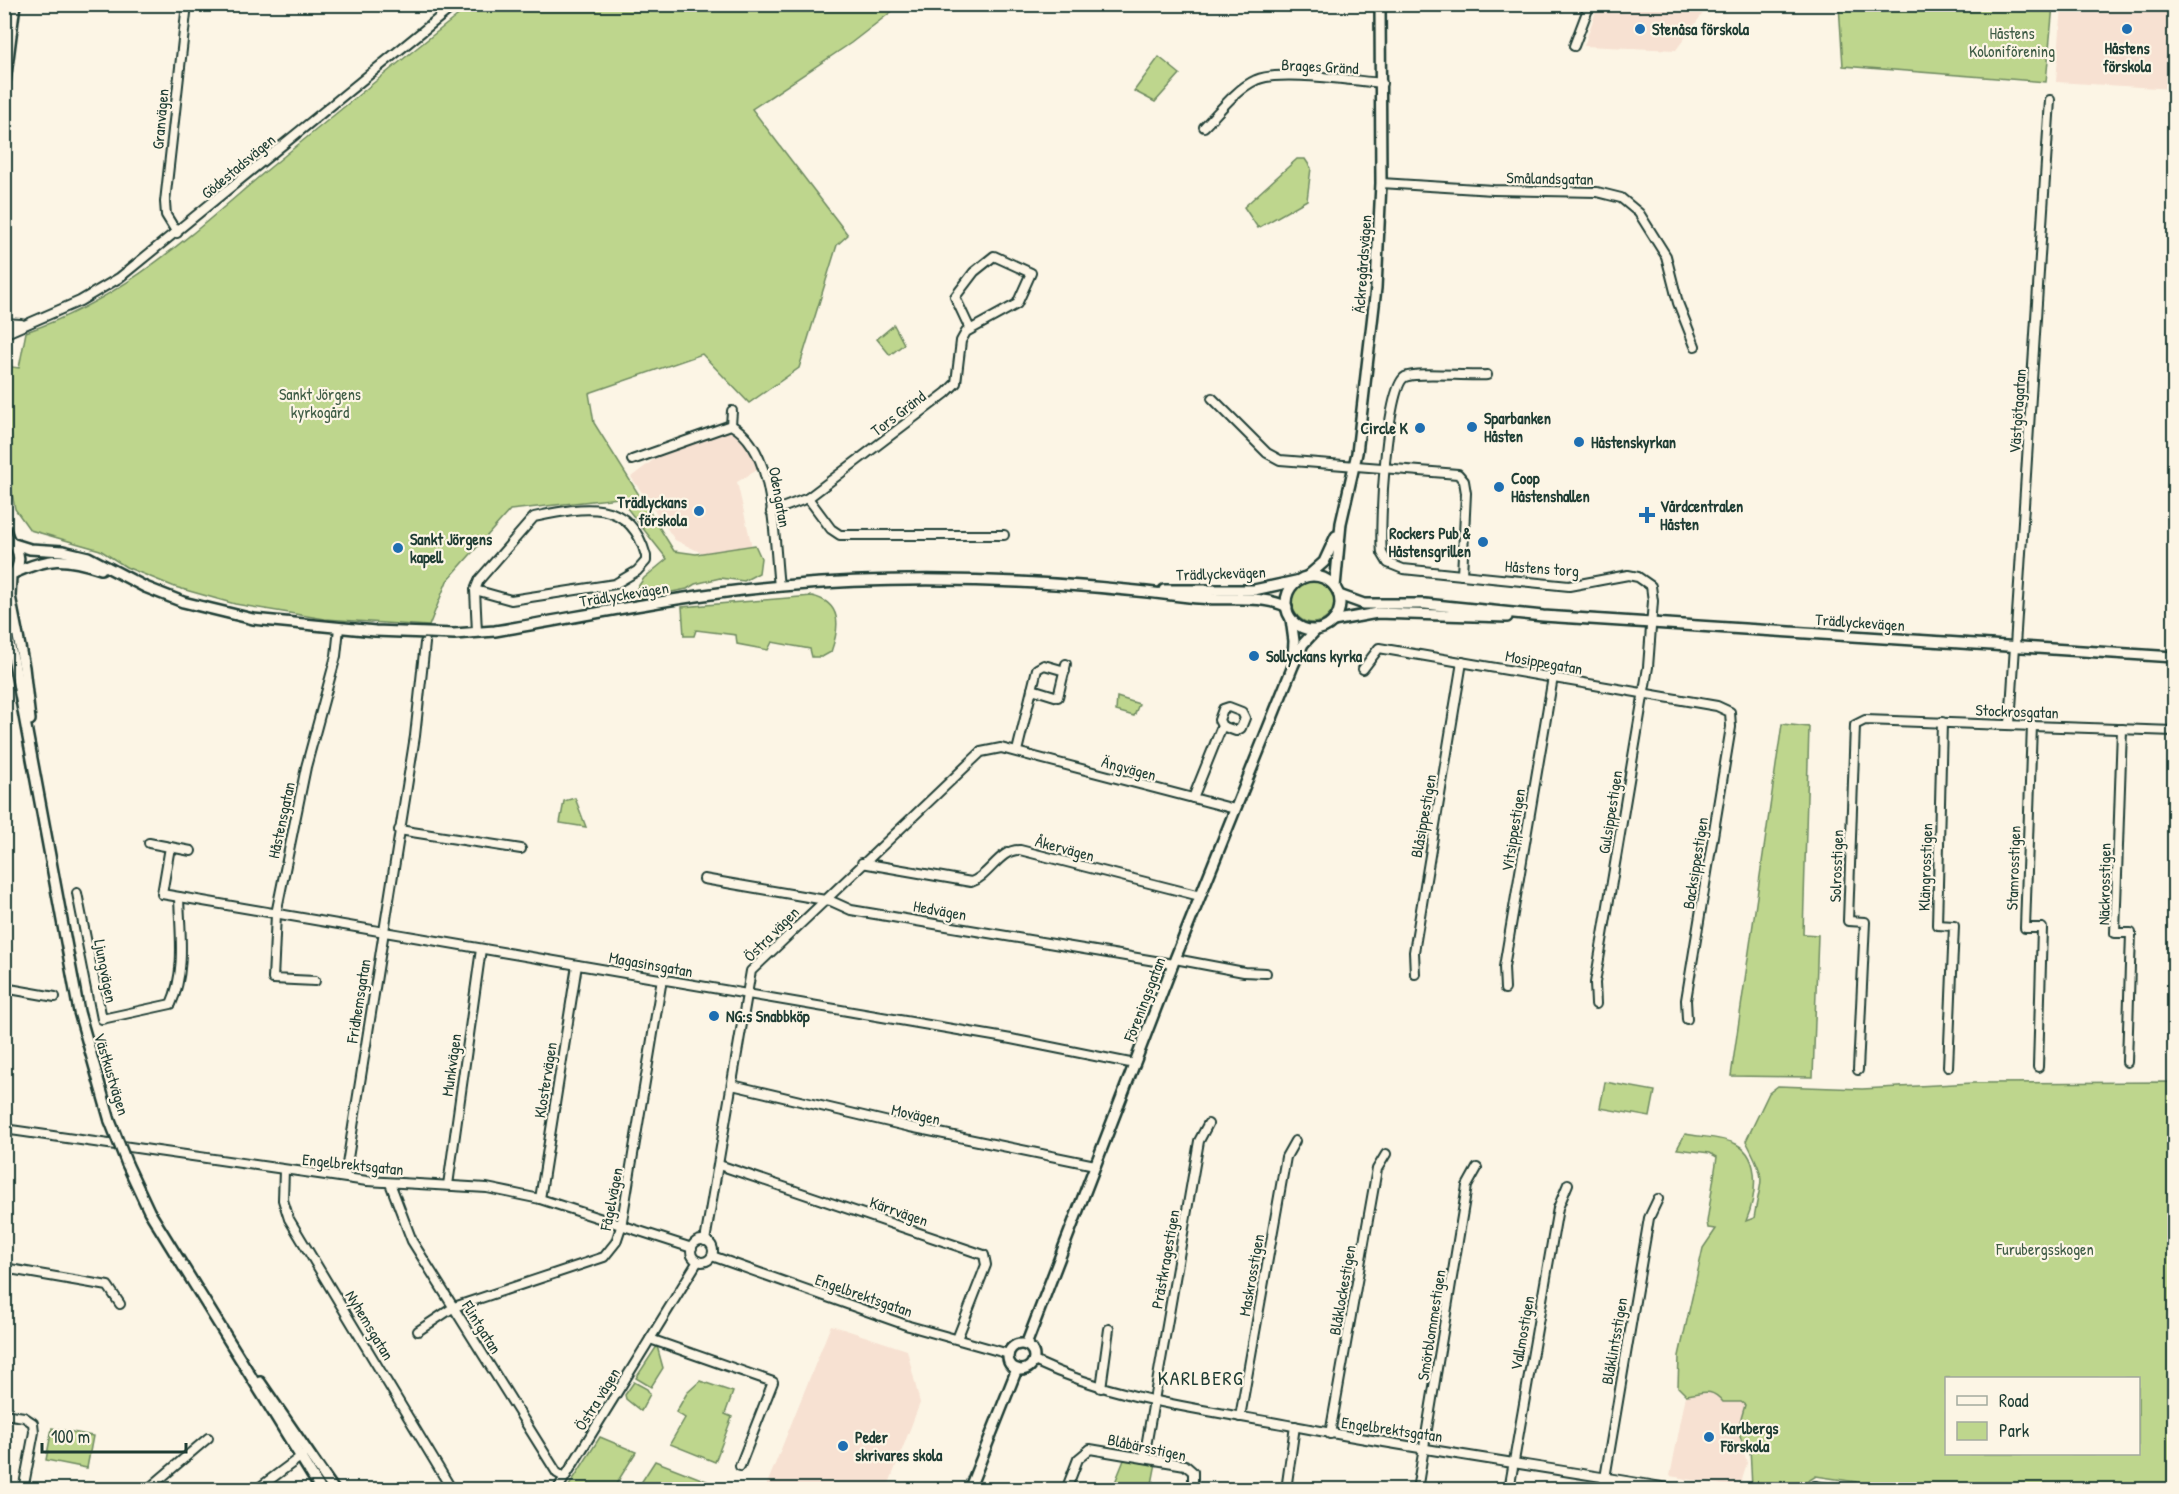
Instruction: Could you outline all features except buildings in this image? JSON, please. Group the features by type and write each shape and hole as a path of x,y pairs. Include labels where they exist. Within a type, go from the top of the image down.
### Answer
{"street":[{"path":"4,90 15,4"},
{"name":"Granvägen","path":"177,233 166,215 165,202 187,4"},
{"name":"Gödestadsvägen","path":"4,334 22,324 49,316 90,296 119,278 456,4"},
{"name":"Äckregårdsvägen","path":"1303,579 1319,568 1328,556 1341,523 1355,467 1371,339 1381,183 1380,4"},
{"path":"1471,4 1501,4"},
{"path":"1574,46 1590,4"},
{"name":"Brages Gränd","path":"1204,127 1246,87 1262,78 1286,76 1382,82"},
{"name":"Västgötagatan","path":"2010,724 2050,100"},
{"name":"Smålandsgatan","path":"1381,183 1493,190 1597,192 1621,198 1639,213 1666,256 1678,303 1695,346"},
{"path":"994,256 1031,273 1017,304 970,329 955,297 974,272 994,256"},
{"name":"Gödestadsvägen","path":"4,323 22,324"},
{"name":"Tors Gränd","path":"771,512 807,498 956,383 960,341 970,329"},
{"name":"Håstens torg","path":"1487,375 1415,375 1402,379 1393,399 1385,469 1382,546 1385,561 1403,569 1569,586 1592,584 1622,576 1638,577 1651,586 1652,623"},
{"path":"1212,398 1274,458 1355,467 1454,472 1461,476 1465,486 1466,521 1462,574"},
{"path":"632,460 731,425 732,411"},
{"name":"Odengatan","path":"731,425 744,432 755,449 764,472 779,586"},
{"path":"807,498 831,529 840,535 1004,535"},
{"path":"475,590 511,600 615,584 637,571 646,561 646,556 633,529 623,516 610,510 534,517 480,580 475,590 477,632"},
{"name":"Äckregårdsvägen","path":"1337,591 1341,523"},
{"path":"4,527 9,540"},
{"name":"Trädlyckevägen","path":"9,540 30,549 63,551 88,557 118,574 183,602 226,614 339,628 426,633 477,632 779,586 846,581 949,579 1144,591 1221,600 1268,600 1288,612"},
{"name":"Västkustvägen","path":"9,540 19,558 10,576 10,596 24,667 34,770"},
{"name":"Trädlyckevägen","path":"10,576 40,562 58,559 74,561 118,574"},
{"path":"1303,579 1326,579 1337,591 1339,609 1333,621 1316,630 1301,627 1288,612 1290,590 1303,579"},
{"name":"Trädlyckevägen","path":"1144,591 1188,588 1254,590 1303,579"},
{"name":"Trädlyckevägen","path":"1337,591 1364,604 1425,604 1543,616 2175,657"},
{"name":"Föreningsgatan","path":"1288,612 1294,641 1293,666"},
{"name":"Trädlyckevägen","path":"1333,621 1377,613 1543,616"},
{"name":"Gulsippestigen","path":"1596,1004 1595,983 1643,693 1652,623"},
{"name":"Västkustvägen","path":"4,626 34,770 79,1012 110,1121 149,1211 321,1490"},
{"name":"Håstensgatan","path":"315,981 273,979 276,914 306,767 336,656 339,628"},
{"name":"Föreningsgatan","path":"1026,1345 1174,962 1293,666 1303,644 1316,630"},
{"name":"Fridhemsgatan","path":"345,1177 415,736 425,643"},
{"name":"Mosippegatan","path":"1363,669 1379,648 1717,706 1730,712"},
{"name":"Blåsippestigen","path":"1415,974 1414,952 1462,662"},
{"path":"1017,752 1037,669 1042,666 1065,667 1058,697 1032,690"},
{"name":"Vitsippestigen","path":"1506,989 1504,967 1553,677"},
{"name":"Backsippestigen","path":"1687,1019 1686,1000 1731,727 1730,712"},
{"name":"Stockrosgatan","path":"1859,721 2175,731"},
{"name":"Solrosstigen","path":"1858,1070 1865,922 1848,921 1853,730 1859,721"},
{"name":"Klängrosstigen","path":"1942,722 1937,925 1954,926 1948,1067"},
{"name":"Stamrosstigen","path":"2032,725 2025,928 2042,928 2038,1067"},
{"path":"1193,798 1222,726"},
{"name":"Näckrosstigen","path":"2122,729 2115,933 2131,933 2127,1062"},
{"name":"Östra vägen","path":"705,1241 746,994 754,966 981,752 1001,748 1017,752"},
{"name":"Ängvägen","path":"1017,752 1235,809"},
{"path":"399,830 521,849"},
{"path":"149,843 191,851"},
{"name":"Magasinsgatan","path":"170,847 162,894 662,979 1135,1064"},
{"name":"Åkervägen","path":"862,863 971,882 983,876 1006,854 1020,850 1200,896"},
{"name":"Hedvägen","path":"704,879 824,900 851,910 1174,962 1266,973"},
{"name":"Ljungvägen","path":"77,893 102,1019 171,1004 178,990 181,967 178,897"},
{"name":"Munkvägen","path":"448,1185 482,949"},
{"name":"Klostervägen","path":"540,1199 577,965"},
{"name":"Fågelvägen","path":"418,1331 454,1307 604,1257 616,1242 621,1227 662,979"},
{"path":"4,988 55,997"},
{"name":"Movägen","path":"732,1085 910,1127 1095,1165"},
{"name":"Prästkragestigen","path":"1144,1458 1199,1141 1208,1124"},
{"name":"Engelbrektsgatan","path":"4,1129 284,1170 390,1183 487,1188 540,1199 692,1248"},
{"name":"Maskrosstigen","path":"1240,1417 1286,1157 1295,1141"},
{"name":"Blåklockestigen","path":"1330,1434 1377,1169 1386,1154"},
{"name":"Kärrvägen","path":"719,1166 984,1255 986,1264 957,1340"},
{"name":"Smörblommestigen","path":"1417,1490 1467,1186 1477,1168"},
{"name":"Nyhemsgatan","path":"284,1170 283,1200 289,1219 452,1490"},
{"name":"Flintgatan","path":"390,1183 412,1241 557,1473 564,1477"},
{"name":"Vallmostigen","path":"1509,1490 1558,1208 1568,1184"},
{"name":"Blåklintsstigen","path":"1602,1490 1649,1218 1658,1199"},
{"path":"698,1241 705,1241 711,1245 712,1256 707,1261 698,1261 692,1254 692,1248 698,1241"},
{"name":"Engelbrektsgatan","path":"712,1256 788,1281 818,1295 957,1340 1009,1354"},
{"name":"Östra vägen","path":"557,1490 698,1261"},
{"path":"4,1268 108,1286 120,1304"},
{"path":"1101,1388 1109,1329"},
{"path":"650,1339 773,1382 740,1466"},
{"path":"1026,1345 1034,1353 1034,1361 1029,1368 1017,1369 1009,1361 1009,1354 1013,1347 1026,1345"},
{"name":"Västkustvägen","path":"241,1357 334,1490"},
{"name":"Engelbrektsgatan","path":"1034,1361 1101,1388 1153,1402 1330,1434 1513,1461 1680,1490"},
{"path":"969,1490 1017,1369"},
{"path":"4,1414 24,1418 33,1423 34,1432 23,1490"},
{"path":"1286,1490 1295,1426"},
{"path":"147,1490 208,1438"},
{"name":"Blåbärsstigen","path":"1066,1490 1078,1459 1086,1450 1185,1465 1192,1472 1193,1490"},
{"path":"256,1490 309,1452"},
{"path":"1810,1490 1815,1486 1839,1490"}],"shaded area":[{"name":"Stenåsa förskola","path":"1598,4 1709,5 1676,50 1584,46"},
{"path":"2062,5 2174,5 2174,89 2056,82"},
{"name":"Trädlyckans förskola","path":"726,431 738,435 748,447 759,469 737,482 752,547 704,554 675,540 631,477 665,451"},
{"path":"4,675 12,716 8,818 4,817"},
{"name":"Peder skrivares skola","path":"831,1325 907,1350 920,1403 887,1489 765,1489"},
{"name":"Karlbergs Förskola","path":"1715,1392 1724,1402 1741,1402 1745,1405 1738,1429 1747,1463 1739,1488 1670,1476 1686,1395"}],"green space":[{"name":"Sankt Jörgens kyrkogård","path":"471,5 900,5 851,43 752,109 848,235 837,245 799,368 749,403 702,354 589,393 594,423 674,551 696,554 755,545 761,558 759,573 744,581 720,578 695,584 687,589 641,598 635,591 644,578 667,559 619,498 510,510 447,581 429,626 325,619 235,604 175,587 126,567 100,550 30,530 15,509 5,459 5,366 19,368 26,332 94,302 154,264"},
{"name":"Håstens Koloniförening","path":"1839,5 2053,5 2046,82 1843,66"},
{"path":"1159,57 1180,74 1155,102 1134,91"},
{"path":"1297,159 1305,159 1311,168 1307,200 1258,228 1244,207"},
{"path":"894,325 904,344 890,355 877,339"},
{"path":"1313,581 1328,587 1334,602 1328,617 1313,623 1298,617 1292,602 1298,587"},
{"path":"812,596 829,604 836,617 836,633 831,652 822,657 812,657 810,649 772,642 768,650 737,644 736,635 696,630 694,636 684,636 682,607"},
{"path":"1117,697 1139,704 1134,716 1116,711"},
{"path":"1782,724 1809,727 1803,934 1818,935 1813,1077 1731,1076"},
{"path":"575,798 586,827 560,823 564,801"},
{"path":"1605,1082 1655,1091 1650,1117 1600,1108"},
{"name":"Furubergsskogen","path":"2174,1082 2174,1489 1861,1490 1856,1482 1816,1476 1796,1489 1752,1488 1750,1447 1743,1445 1738,1429 1745,1405 1741,1402 1723,1402 1711,1393 1686,1395 1678,1387 1679,1356 1703,1248 1716,1229 1708,1228 1707,1222 1717,1157 1710,1153 1677,1149 1685,1134 1725,1140 1745,1150 1753,1169 1754,1180 1752,1202 1746,1221 1754,1218 1761,1179 1758,1165 1746,1141 1769,1093 1778,1086 1862,1089 1973,1083"},
{"path":"657,1346 663,1368 651,1387 636,1378"},
{"path":"700,1381 733,1392 725,1414 732,1417 715,1462 670,1444 685,1418 676,1412 687,1393"},
{"path":"634,1382 647,1389 650,1394 641,1411 626,1399 625,1395"},
{"path":"52,1428 93,1436 87,1468 46,1460"},
{"path":"600,1437 636,1452 613,1489 567,1489"},
{"path":"1124,1460 1156,1463 1151,1489 1112,1490"},
{"path":"655,1461 727,1489 637,1489"}],"place":[{"name":"Stenåsa förskola","path":"1640,29"},
{"name":"Håstens förskola","path":"2127,29"},
{"name":"Sparbanken Håsten","path":"1472,427"},
{"name":"Circle K","path":"1420,428"},
{"name":"Håstenskyrkan","path":"1579,442"},
{"name":"Coop Håstenshallen","path":"1499,487"},
{"name":"Trädlyckans förskola","path":"699,511"},
{"name":"Vårdcentralen Håsten","path":"1647,515"},
{"name":"Rockers Pub & Håstensgrillen","path":"1483,542"},
{"name":"Sankt Jörgens kapell","path":"398,548"},
{"name":"Sollyckans kyrka","path":"1254,656"},
{"name":"NG:s Snabbköp","path":"714,1016"},
{"name":"Karlbergs Förskola","path":"1709,1437"},
{"name":"Peder skrivares skola","path":"843,1446"}],"district":[{"name":"KARLBERG","path":"1201,1377"}]}
